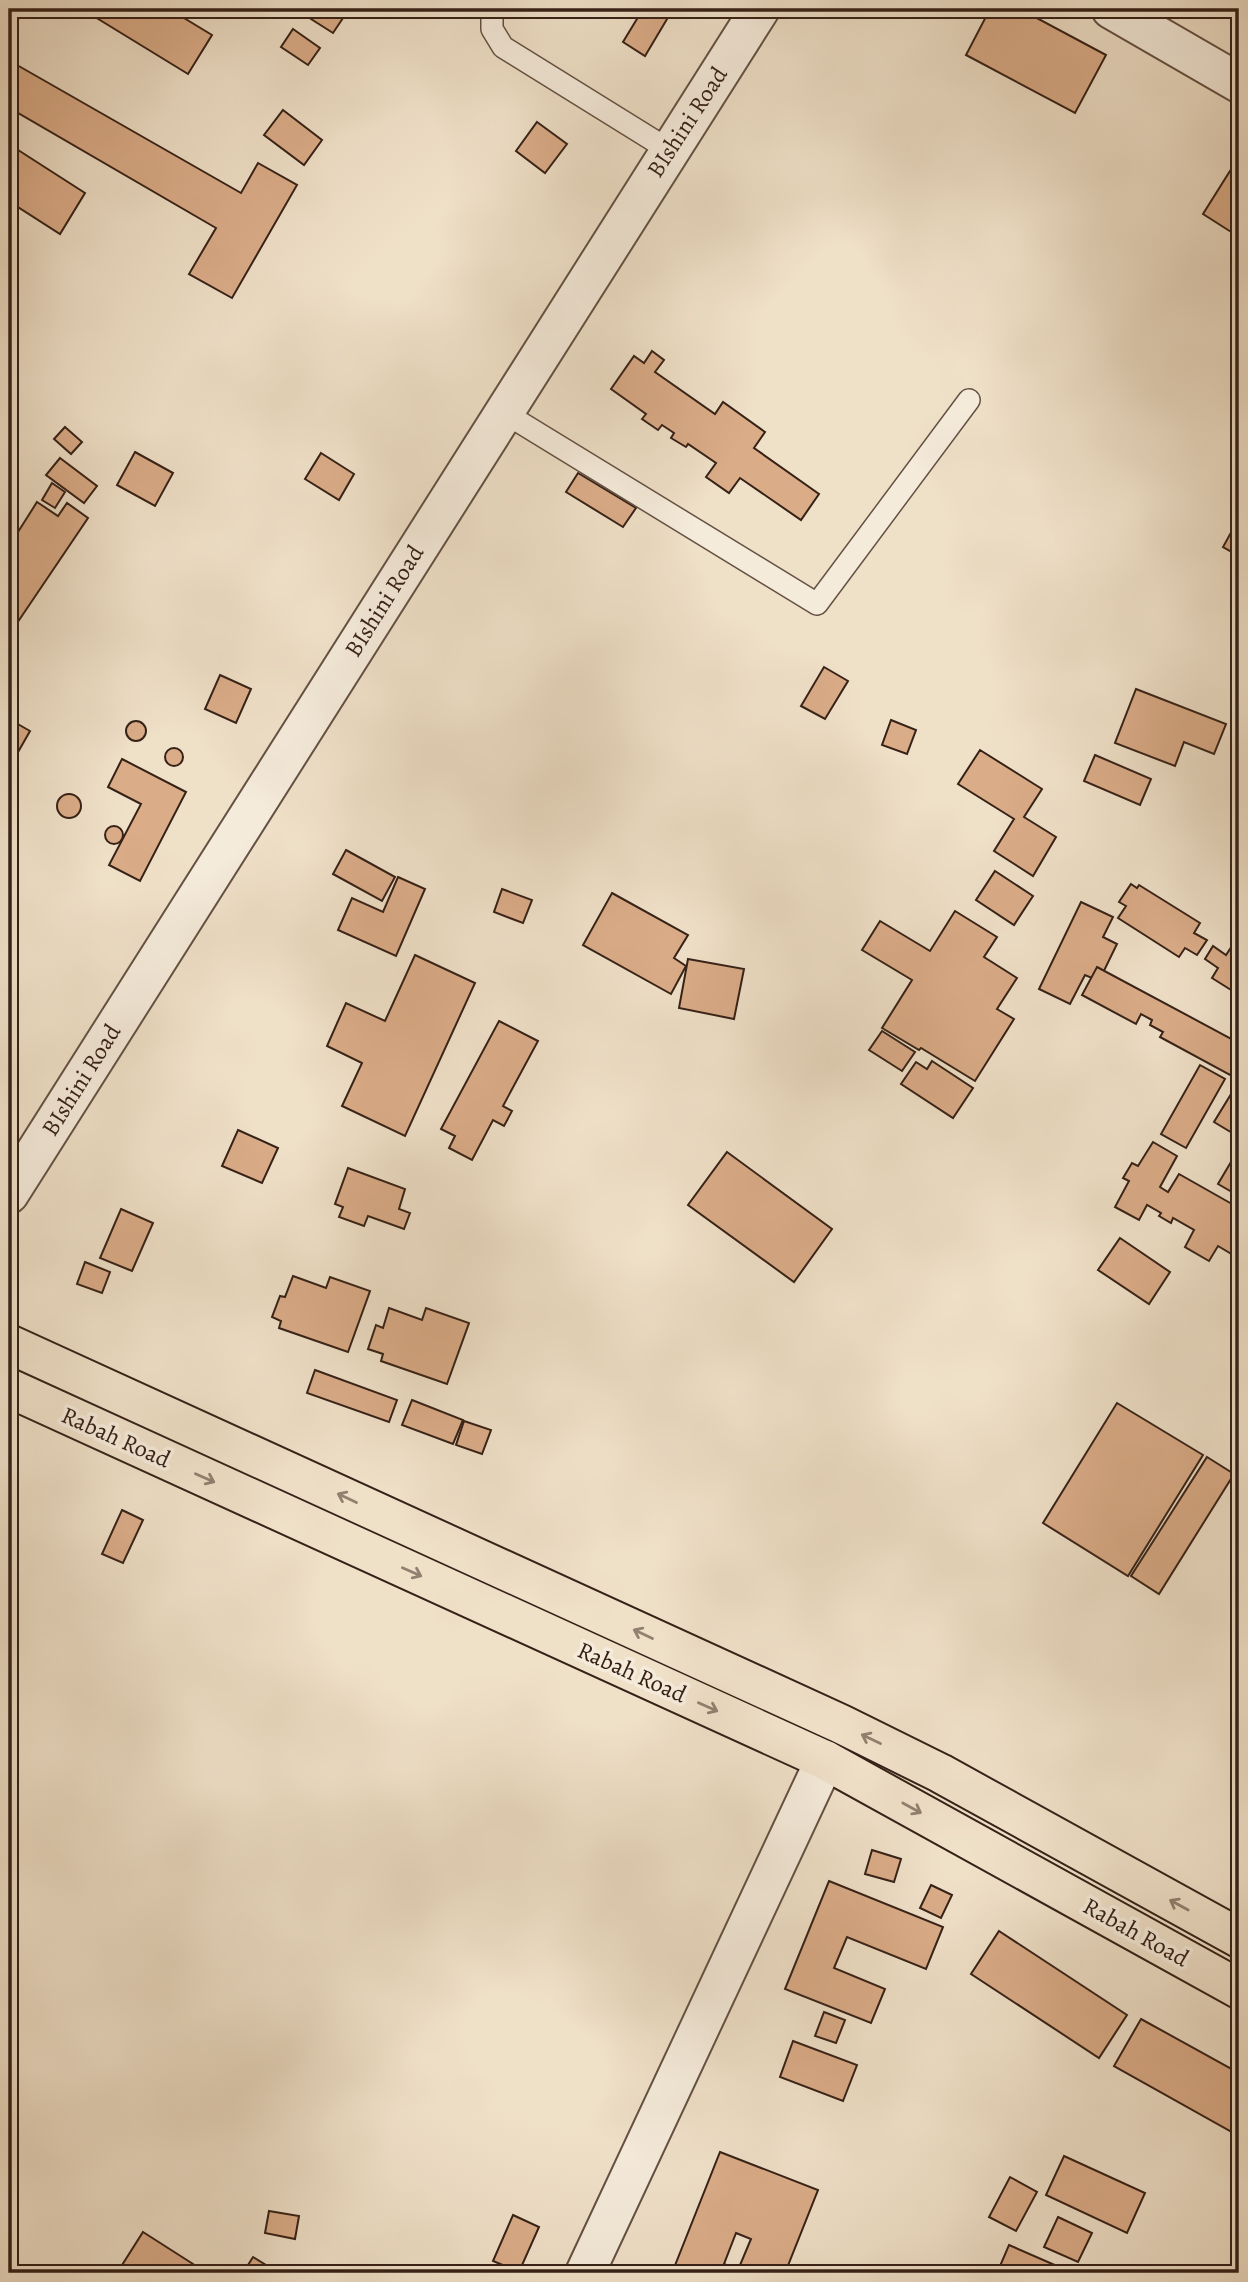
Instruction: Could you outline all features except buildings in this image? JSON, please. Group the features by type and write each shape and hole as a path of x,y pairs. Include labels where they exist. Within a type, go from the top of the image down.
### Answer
{"main road":[{"name":"Rabah Road","path":"9,1344 842,1724 940,1773 1239,1938"},
{"name":"Rabah Road","path":"9,1388 825,1760 1239,1989"}],"street":[{"name":"BIshini Road","path":"9,1195 760,9"},
{"path":"1111,9 1239,83"},
{"path":"585,2273 825,1760"}],"lane":[{"path":"492,9 492,29 503,47 669,150"},
{"path":"503,412 817,604 969,400"}]}
